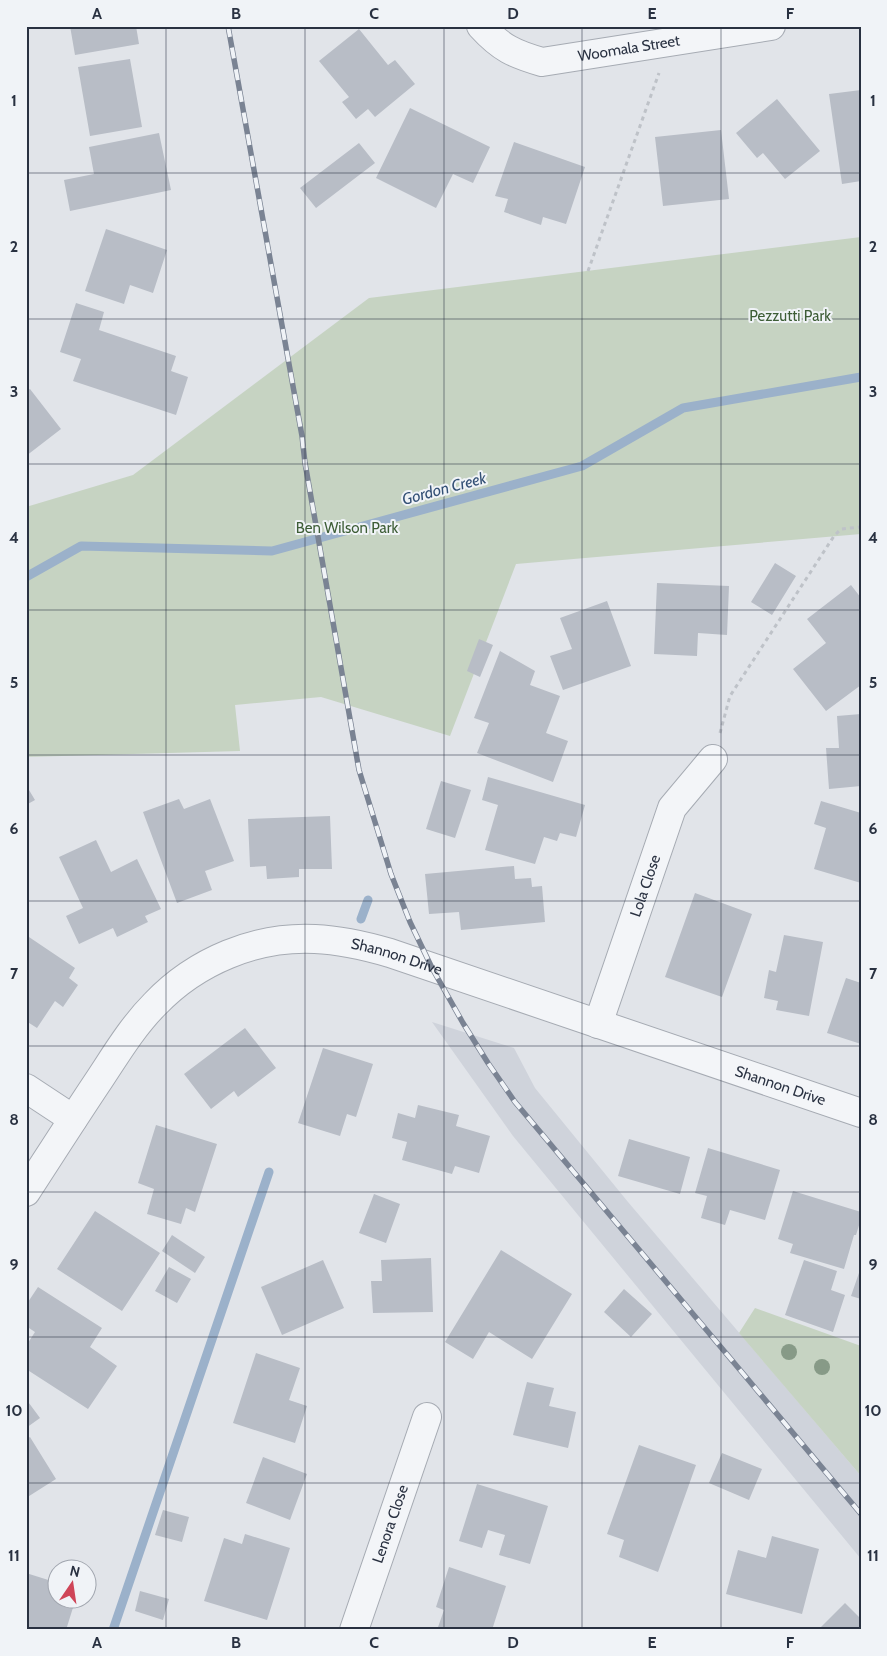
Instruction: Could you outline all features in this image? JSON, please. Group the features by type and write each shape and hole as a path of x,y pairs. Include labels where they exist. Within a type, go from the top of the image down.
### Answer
{"street":[{"name":"Woomala Street","path":"486,32 516,54 542,62 772,26"},
{"name":"Lola Close","path":"598,1024 672,808 713,759"},
{"name":"Shannon Drive","path":"26,1192 130,1033 155,1003 182,980 206,964 224,956 262,944 299,939 314,938 390,953 861,1113"},
{"path":"26,1088 73,1119"},
{"name":"Lenora Close","path":"354,1630 427,1417"}],"path":[{"path":"588,271 670,42"},
{"path":"713,759 730,696 834,536 841,528 861,527"}],"shaded area":[{"path":"432,1022 514,1048 535,1088 628,1202 861,1476 861,1559 513,1136"}],"green space":[{"name":"Ben Wilson Park","path":"861,237 861,534 516,564 450,736 321,697 235,705 240,751 26,757 26,507 133,475 369,298"},
{"path":"755,1308 861,1346 861,1476 739,1333"}],"building":[{"path":"70,26 136,26 139,44 75,55"},
{"path":"359,29 388,65 395,60 415,84 375,117 368,109 356,119 342,102 349,97 319,61"},
{"path":"130,59 142,127 90,136 78,67"},
{"path":"861,90 861,181 842,184 829,94"},
{"path":"777,99 820,151 785,179 763,153 757,158 736,133"},
{"path":"410,108 490,147 473,183 453,174 436,208 376,178"},
{"path":"721,130 729,199 663,206 655,137"},
{"path":"159,133 171,190 70,211 64,180 94,174 89,147"},
{"path":"514,142 585,167 566,224 543,217 541,225 504,212 508,199 495,196"},
{"path":"359,143 375,163 316,208 300,188"},
{"path":"106,229 167,250 153,293 130,285 124,304 85,291"},
{"path":"76,303 104,312 99,330 176,356 171,371 188,377 176,415 73,381 81,359 60,352"},
{"path":"30,389 61,429 26,456 26,391"},
{"path":"775,563 796,576 772,615 751,602"},
{"path":"657,583 729,586 727,635 698,633 697,656 654,654"},
{"path":"851,585 861,598 861,685 826,711 793,669 826,643 807,619"},
{"path":"607,601 631,666 563,690 550,656 572,649 560,618"},
{"path":"479,639 493,645 480,677 467,671"},
{"path":"500,651 535,671 530,685 560,696 546,733 568,741 553,782 477,753 489,723 474,718"},
{"path":"861,714 861,786 829,789 826,748 839,748 837,716"},
{"path":"488,777 585,805 576,837 560,833 557,841 544,837 535,864 485,850 498,805 482,800"},
{"path":"441,781 471,790 455,838 426,829"},
{"path":"26,785 35,800 26,805"},
{"path":"179,799 184,809 210,799 234,861 205,871 212,890 177,903 143,812"},
{"path":"821,801 861,813 861,883 814,869 826,828 814,824"},
{"path":"330,816 332,869 299,869 299,877 267,879 266,866 250,867 248,819"},
{"path":"96,840 111,872 137,859 161,909 145,916 148,922 117,937 113,928 79,944 66,916 83,908 59,857"},
{"path":"514,866 515,879 531,878 532,887 542,886 545,922 461,930 459,912 429,914 425,874"},
{"path":"695,893 752,914 722,997 665,977"},
{"path":"26,935 75,968 69,978 78,985 63,1007 55,1001 37,1028 26,1021"},
{"path":"784,935 823,942 809,1016 776,1010 778,1001 764,998 769,970 776,972"},
{"path":"846,978 861,983 861,1044 827,1033"},
{"path":"245,1028 276,1068 238,1097 234,1091 211,1109 184,1074"},
{"path":"323,1048 373,1064 356,1117 347,1114 340,1136 298,1123"},
{"path":"418,1105 459,1115 456,1126 490,1136 479,1173 455,1166 452,1174 402,1160 407,1142 392,1138 398,1113 415,1118"},
{"path":"156,1125 217,1144 195,1212 186,1208 181,1224 147,1214 154,1189 138,1183"},
{"path":"629,1139 690,1157 680,1194 618,1176"},
{"path":"708,1148 780,1170 765,1220 730,1210 725,1225 701,1218 707,1196 695,1193"},
{"path":"793,1191 861,1212 861,1219 844,1269 790,1253 793,1244 778,1239"},
{"path":"374,1194 400,1204 386,1243 359,1233"},
{"path":"95,1211 160,1253 122,1311 57,1269"},
{"path":"172,1235 205,1257 195,1273 162,1251"},
{"path":"501,1250 572,1294 532,1359 489,1332 473,1359 445,1342"},
{"path":"431,1258 433,1312 373,1313 371,1281 382,1281 381,1260"},
{"path":"323,1260 344,1308 282,1335 261,1287"},
{"path":"804,1260 837,1271 831,1290 845,1295 833,1332 785,1315"},
{"path":"169,1267 191,1279 177,1303 155,1291"},
{"path":"861,1270 861,1299 851,1296"},
{"path":"38,1287 102,1328 90,1347 117,1366 88,1409 26,1369 26,1346 35,1332 26,1326 26,1305"},
{"path":"624,1289 652,1314 631,1337 604,1312"},
{"path":"256,1353 300,1368 289,1400 307,1406 295,1443 233,1423"},
{"path":"527,1382 554,1388 549,1406 576,1412 568,1448 513,1435"},
{"path":"26,1399 40,1418 26,1428"},
{"path":"30,1437 56,1479 26,1498 26,1439"},
{"path":"639,1445 696,1465 658,1572 619,1557 624,1540 607,1534"},
{"path":"722,1453 762,1469 749,1500 709,1483"},
{"path":"263,1457 307,1474 290,1520 246,1503"},
{"path":"477,1484 548,1506 530,1564 499,1555 505,1535 488,1530 482,1548 459,1541"},
{"path":"163,1510 189,1517 182,1542 155,1535"},
{"path":"245,1534 290,1548 267,1620 204,1601 224,1538 242,1544"},
{"path":"772,1536 819,1549 802,1614 726,1594 738,1550 766,1558"},
{"path":"449,1567 506,1586 492,1630 437,1630 444,1610 436,1607"},
{"path":"26,1573 48,1580 48,1608 73,1608 66,1630 26,1630"},
{"path":"140,1591 169,1599 163,1620 135,1611"},
{"path":"845,1603 861,1619 861,1630 818,1630"}],"waterway":[{"name":"Gordon Creek","path":"26,577 81,546 272,551 582,466 683,408 861,377"},
{"path":"361,919 368,900"},
{"path":"113,1630 269,1172"}],"railway":[{"path":"228,26 302,436 305,463 359,770 391,874 410,922 432,968 463,1023 515,1102 861,1514"}],"park label":[{"name":"Pezzutti Park","path":"790,316"}]}
